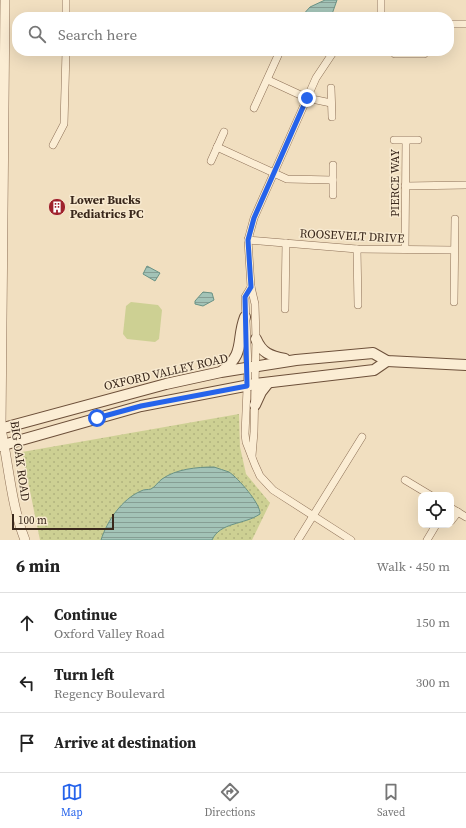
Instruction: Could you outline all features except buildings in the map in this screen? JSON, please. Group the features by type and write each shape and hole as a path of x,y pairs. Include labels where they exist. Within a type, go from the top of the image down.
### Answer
{"main road":[{"path":"221,372 232,364 239,353 242,325 246,317"},
{"path":"256,339 260,347 270,356 296,360"},
{"name":"OXFORD VALLEY ROAD","path":"1,429 136,392 221,372 296,360 373,353 387,362 466,365"},
{"name":"OXFORD VALLEY ROAD","path":"2,445 141,406 251,385 374,370 387,362"},
{"path":"255,405 261,392 268,383"}],"street":[{"name":"BIG OAK ROAD","path":"5,0 2,86 1,429 2,445 10,488 17,520 25,540"},
{"path":"66,0 66,12"},
{"path":"380,0 381,12"},
{"path":"454,24 466,24"},
{"path":"52,145 64,124 66,56"},
{"path":"254,108 278,56"},
{"path":"331,56 316,78 307,98 254,218 248,240 251,287 255,304 256,339 245,434 246,442 260,476 266,483 351,540"},
{"path":"268,80 307,98 332,103"},
{"path":"331,88 332,117"},
{"path":"211,161 224,132"},
{"path":"394,140 418,140"},
{"name":"PIERCE WAY","path":"405,249 406,140"},
{"path":"217,147 287,179 333,180"},
{"path":"333,165 333,195"},
{"path":"406,186 466,185"},
{"path":"454,302 455,219"},
{"name":"ROOSEVELT DRIVE","path":"248,240 357,249 454,250"},
{"path":"285,309 286,243"},
{"path":"357,249 358,305"},
{"path":"251,287 245,297 252,367"},
{"path":"251,385 255,405 252,456"},
{"path":"298,540 312,515 362,437"},
{"path":"405,480 425,492"},
{"path":"454,510 466,517"},
{"path":"454,517 458,512"},
{"path":"427,540 434,528"}],"green space":[{"path":"131,302 158,305 162,310 159,339 155,342 127,339 123,334 126,306"},
{"path":"239,414 240,447 246,474 270,503 252,540 40,540 22,452"}],"shaded area":[{"path":"325,0 337,0 333,12 306,12 310,7"},
{"path":"147,266 160,273 155,281 143,274"},
{"path":"203,292 212,293 214,300 203,306 195,304 195,301"},
{"path":"214,467 229,472 238,480 257,504 260,514 254,518 226,527 216,534 212,540 101,540 107,525 116,511 134,495 142,490 151,489 162,479 174,473 194,468"}],"place":[{"name":"Lower Bucks Pediatrics PC","path":"57,207"}],"route":[{"path":"97,418 141,406 247,386 248,367 245,297 251,287 248,240 254,218 307,98"}]}
